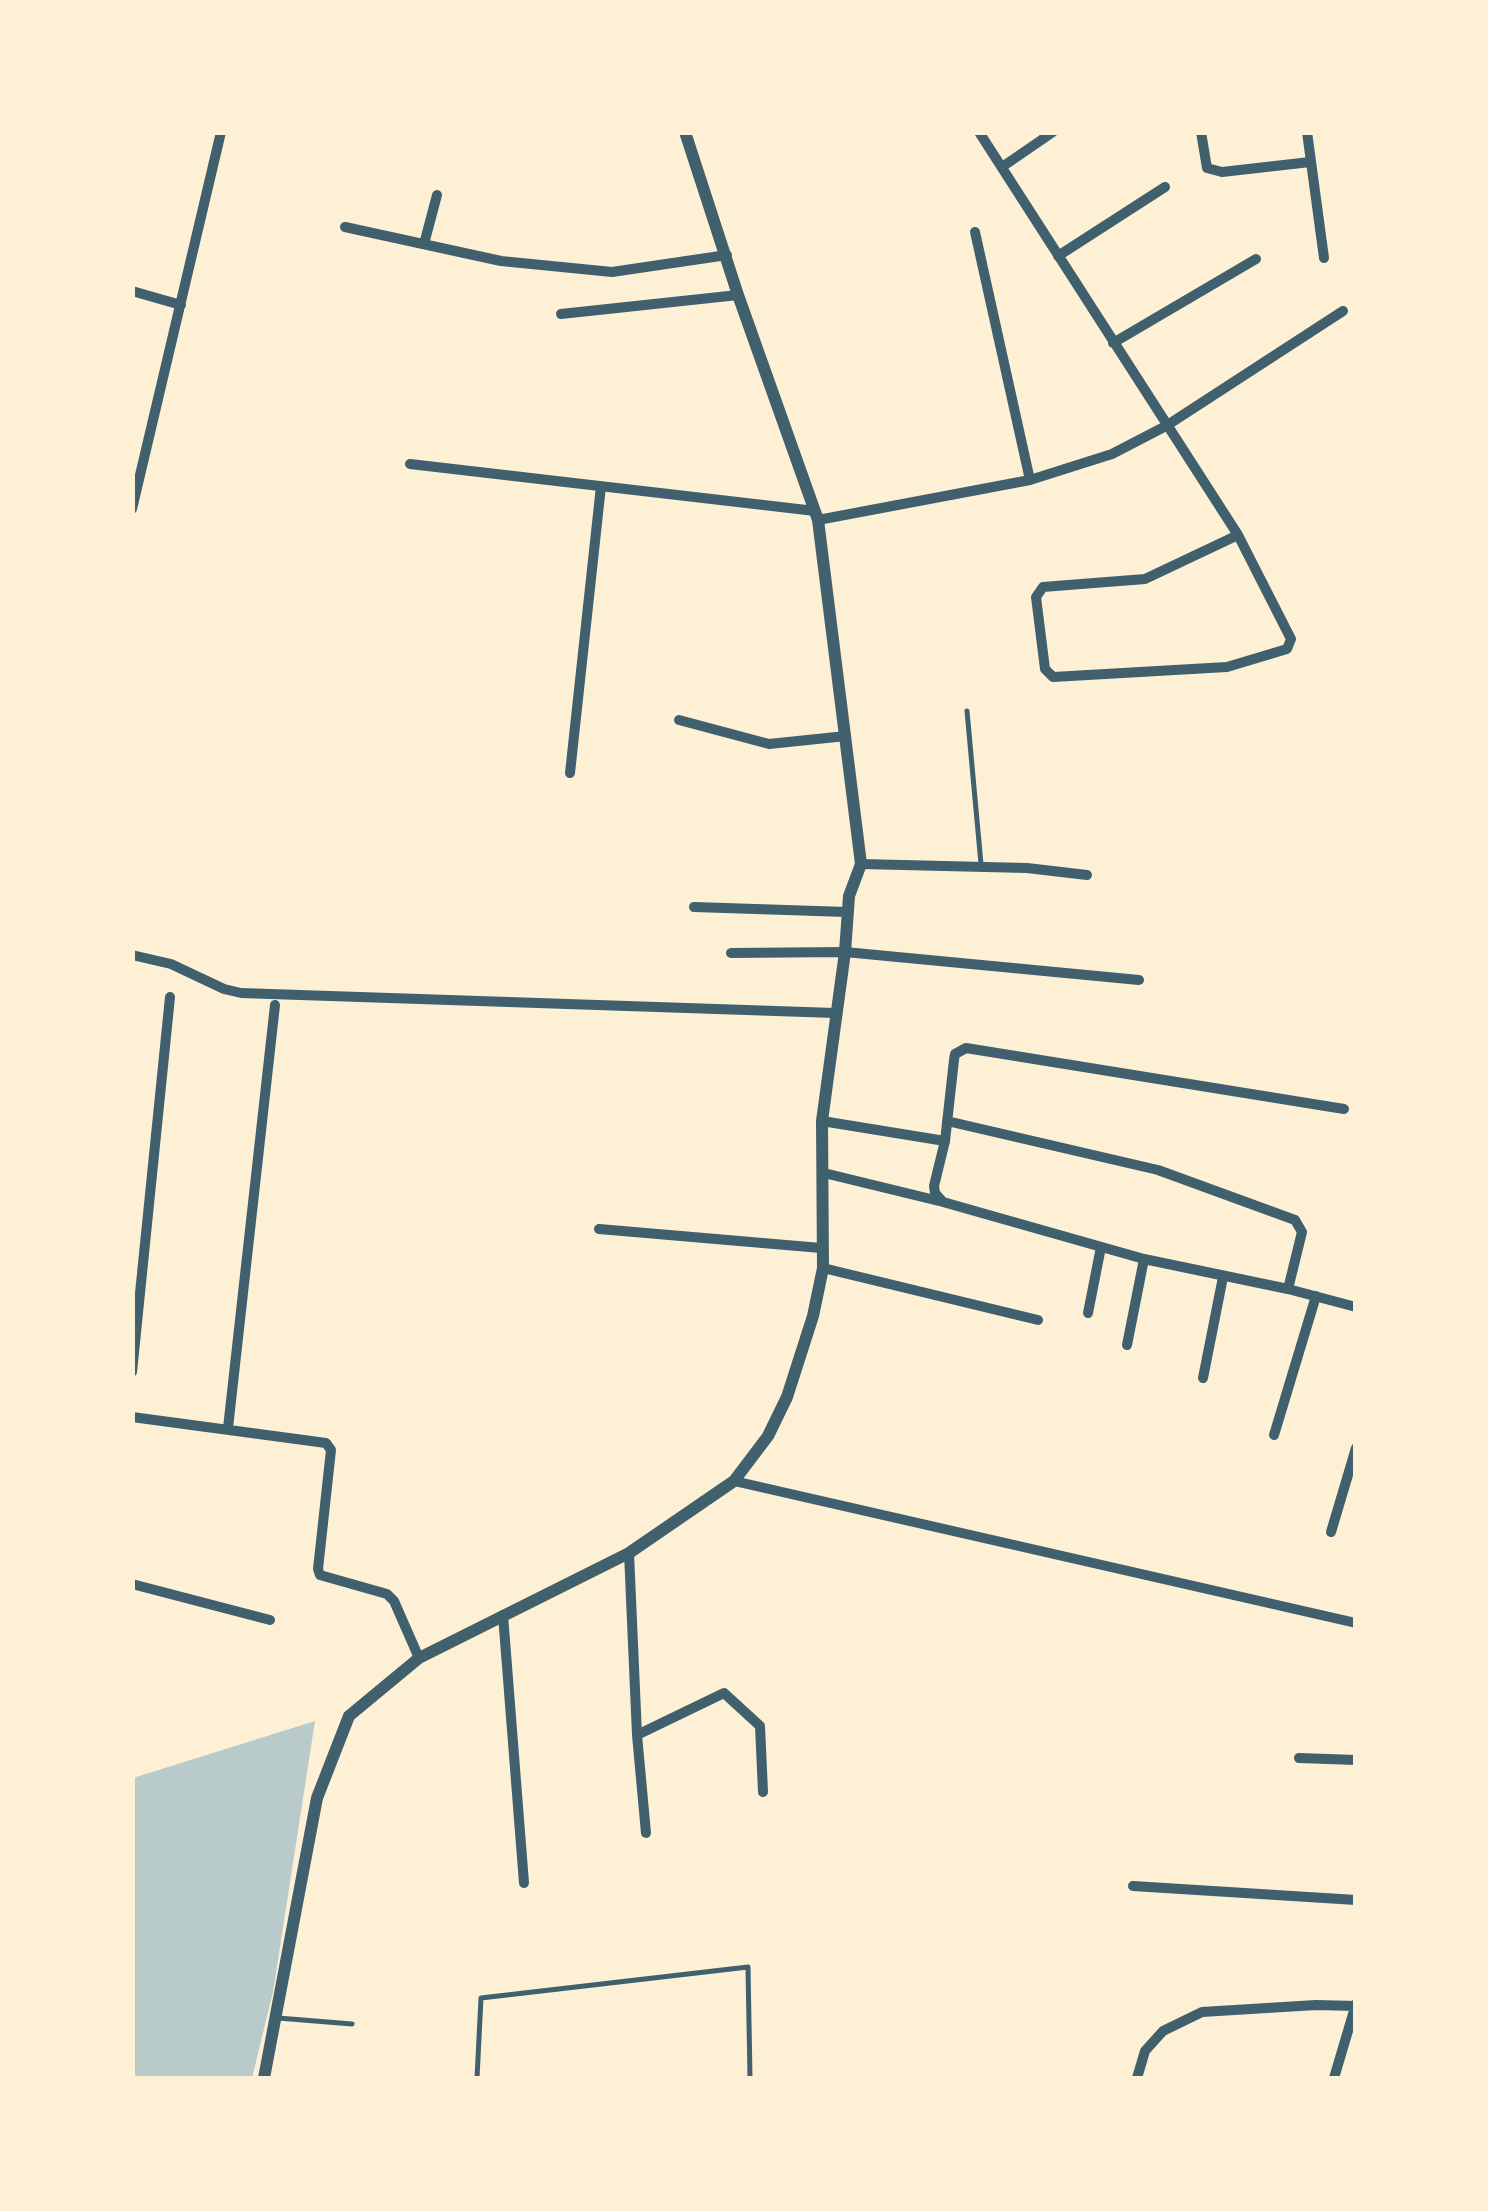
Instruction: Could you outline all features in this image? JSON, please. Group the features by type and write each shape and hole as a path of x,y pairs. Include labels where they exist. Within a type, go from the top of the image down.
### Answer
{"street":[{"path":"132,509 222,132"},
{"path":"264,2078 317,1798 349,1716 419,1658 630,1552 734,1481 768,1436 787,1397 803,1352 823,1268 822,1120 849,896 861,864 846,736 817,516 685,132"},
{"path":"979,132 1238,535 1292,640 1287,649 1228,667 1053,677 1045,670 1036,598 1043,588 1145,579 1238,535"},
{"path":"1002,168 1053,132"},
{"path":"1201,132 1207,168 1222,172 1310,162"},
{"path":"1307,132 1324,258"},
{"path":"1058,256 1165,187"},
{"path":"424,244 437,194"},
{"path":"345,226 501,261 612,272 728,255"},
{"path":"975,232 1030,480"},
{"path":"1113,343 1256,259"},
{"path":"132,290 181,305"},
{"path":"561,314 738,295"},
{"path":"410,464 817,516 1030,480 1112,454 1166,426 1344,312"},
{"path":"570,773 601,486"},
{"path":"678,720 769,744 846,736"},
{"path":"861,864 1087,874"},
{"path":"694,906 847,912"},
{"path":"731,953 845,952 1139,980"},
{"path":"132,954 171,964 224,989 242,993 835,1013"},
{"path":"132,1372 170,996"},
{"path":"228,1428 276,1005"},
{"path":"944,1202 935,1194 934,1186 955,1054 966,1048 1344,1110"},
{"path":"822,1120 944,1141"},
{"path":"947,1121 1158,1170 1294,1220 1302,1232 1288,1289"},
{"path":"824,1173 944,1202 1144,1259 1288,1289 1356,1308"},
{"path":"598,1229 821,1248"},
{"path":"1088,1313 1101,1246"},
{"path":"1127,1345 1144,1259"},
{"path":"823,1268 1038,1320"},
{"path":"1203,1378 1223,1277"},
{"path":"1274,1435 1316,1296"},
{"path":"132,1418 326,1443 331,1450 320,1575 387,1594 394,1601 419,1658"},
{"path":"1331,1532 1356,1448"},
{"path":"734,1481 1356,1624"},
{"path":"630,1552 637,1735 646,1832"},
{"path":"132,1584 270,1620"},
{"path":"504,1615 524,1883"},
{"path":"637,1735 724,1693 760,1726 764,1792"},
{"path":"1299,1758 1356,1760"},
{"path":"1134,1886 1356,1900"},
{"path":"1137,2078 1145,2050 1163,2031 1202,2012 1355,2005 1351,2036 1334,2078"}],"lane":[{"path":"967,711 981,868"},
{"path":"477,2078 481,1998 748,1967 750,2078"},
{"path":"275,2018 352,2024"}],"shaded area":[{"path":"315,1721 273,1992 252,2078 133,2078 133,1778"}]}
